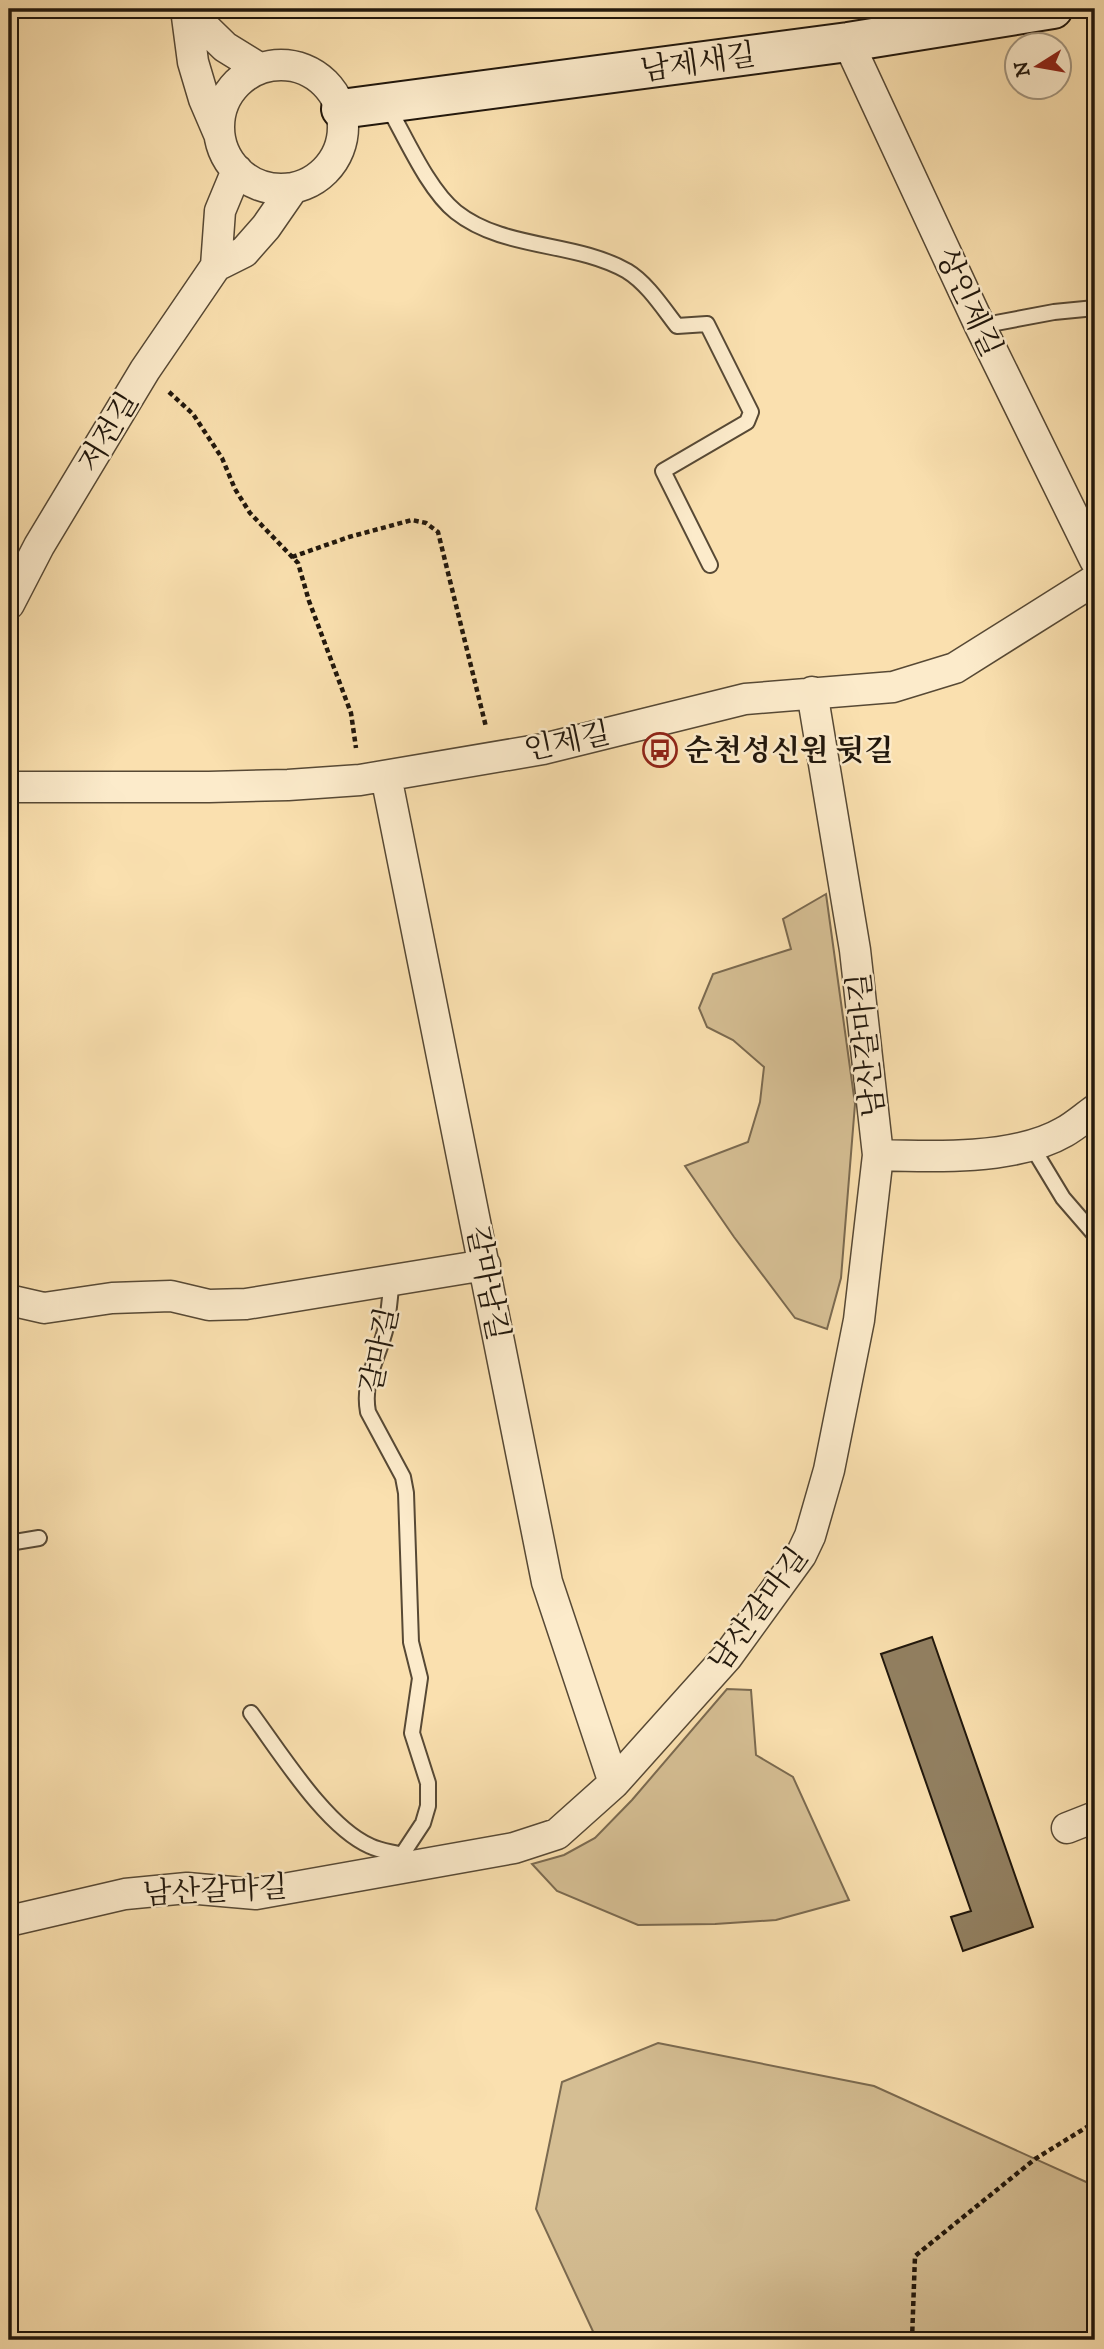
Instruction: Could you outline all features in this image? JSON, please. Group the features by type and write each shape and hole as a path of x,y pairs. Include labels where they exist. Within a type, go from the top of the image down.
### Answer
{"street":[{"name":"남제새길","path":"341,109 848,42 1053,9"},
{"path":"186,10 225,47 260,68"},
{"path":"186,10 193,62 225,153 237,170 253,182 273,188 293,188 312,180 328,167 339,150 343,130 341,109 332,91 318,76 299,67 279,64 260,68 242,79 228,94 220,113 219,134"},
{"name":"상인제길","path":"848,42 980,327 1095,560"},
{"path":"216,266 220,211 237,170"},
{"name":"저전길","path":"9,604 39,546 145,370 216,266 244,252 266,227 293,188"},
{"path":"9,551 39,546"},
{"name":"인제길","path":"9,787 209,788 373,778 542,749 745,699 893,687 955,668 1095,580"},
{"name":"남산갈마길","path":"9,1921 125,1895 187,1888 256,1894 397,1862 514,1848 557,1834 614,1783 727,1657 801,1555 810,1536 830,1470 859,1320 878,1155 855,950 812,692"},
{"name":"갈마남길","path":"373,778 485,1265 547,1582 614,1783"},
{"path":"878,1155 992,1153 1031,1145 1064,1133 1095,1110"},
{"path":"392,1279 485,1265"},
{"name":"갈마길","path":"9,1300 44,1308 112,1298 171,1296 209,1306 246,1304 392,1279"},
{"path":"1067,1828 1095,1817"}],"lane":[{"path":"386,103 439,196 456,212 482,229 590,257 628,271 649,290 677,326 707,324 751,412 747,422 663,471 710,565"},
{"path":"980,327 1054,312 1095,308"},
{"path":"1031,1145 1063,1198 1095,1235"},
{"name":"갈마길","path":"392,1279 385,1329 370,1367 366,1400 368,1412 403,1477 406,1493 411,1642 420,1678 412,1733 428,1783 429,1807 423,1823 397,1862"},
{"path":"9,1543 39,1538"},
{"path":"251,1713 312,1793 351,1835 397,1862"}],"path":[{"path":"145,370 193,414 222,458 235,489 250,513 298,563 373,778"},
{"path":"292,557 349,537 412,520 426,523 438,532 492,756"},
{"path":"912,2340 915,2256 1035,2159 1095,2122"}],"shaded area":[{"path":"826,894 855,1104 841,1278 827,1329 795,1318 685,1166 748,1142 760,1102 764,1067 733,1040 707,1027 699,1008 713,974 791,949 783,919"},
{"path":"727,1689 751,1690 756,1755 793,1777 849,1900 776,1920 638,1925 557,1891 532,1864 564,1855 595,1838 632,1800"},
{"path":"658,2043 874,2086 1095,2186 1095,2340 597,2340 536,2209 562,2082"}],"building":[{"path":"932,1637 1033,1927 963,1951 951,1917 971,1911 881,1654"}],"place":[{"name":"순천성신원 뒷길","path":"660,750"}]}
